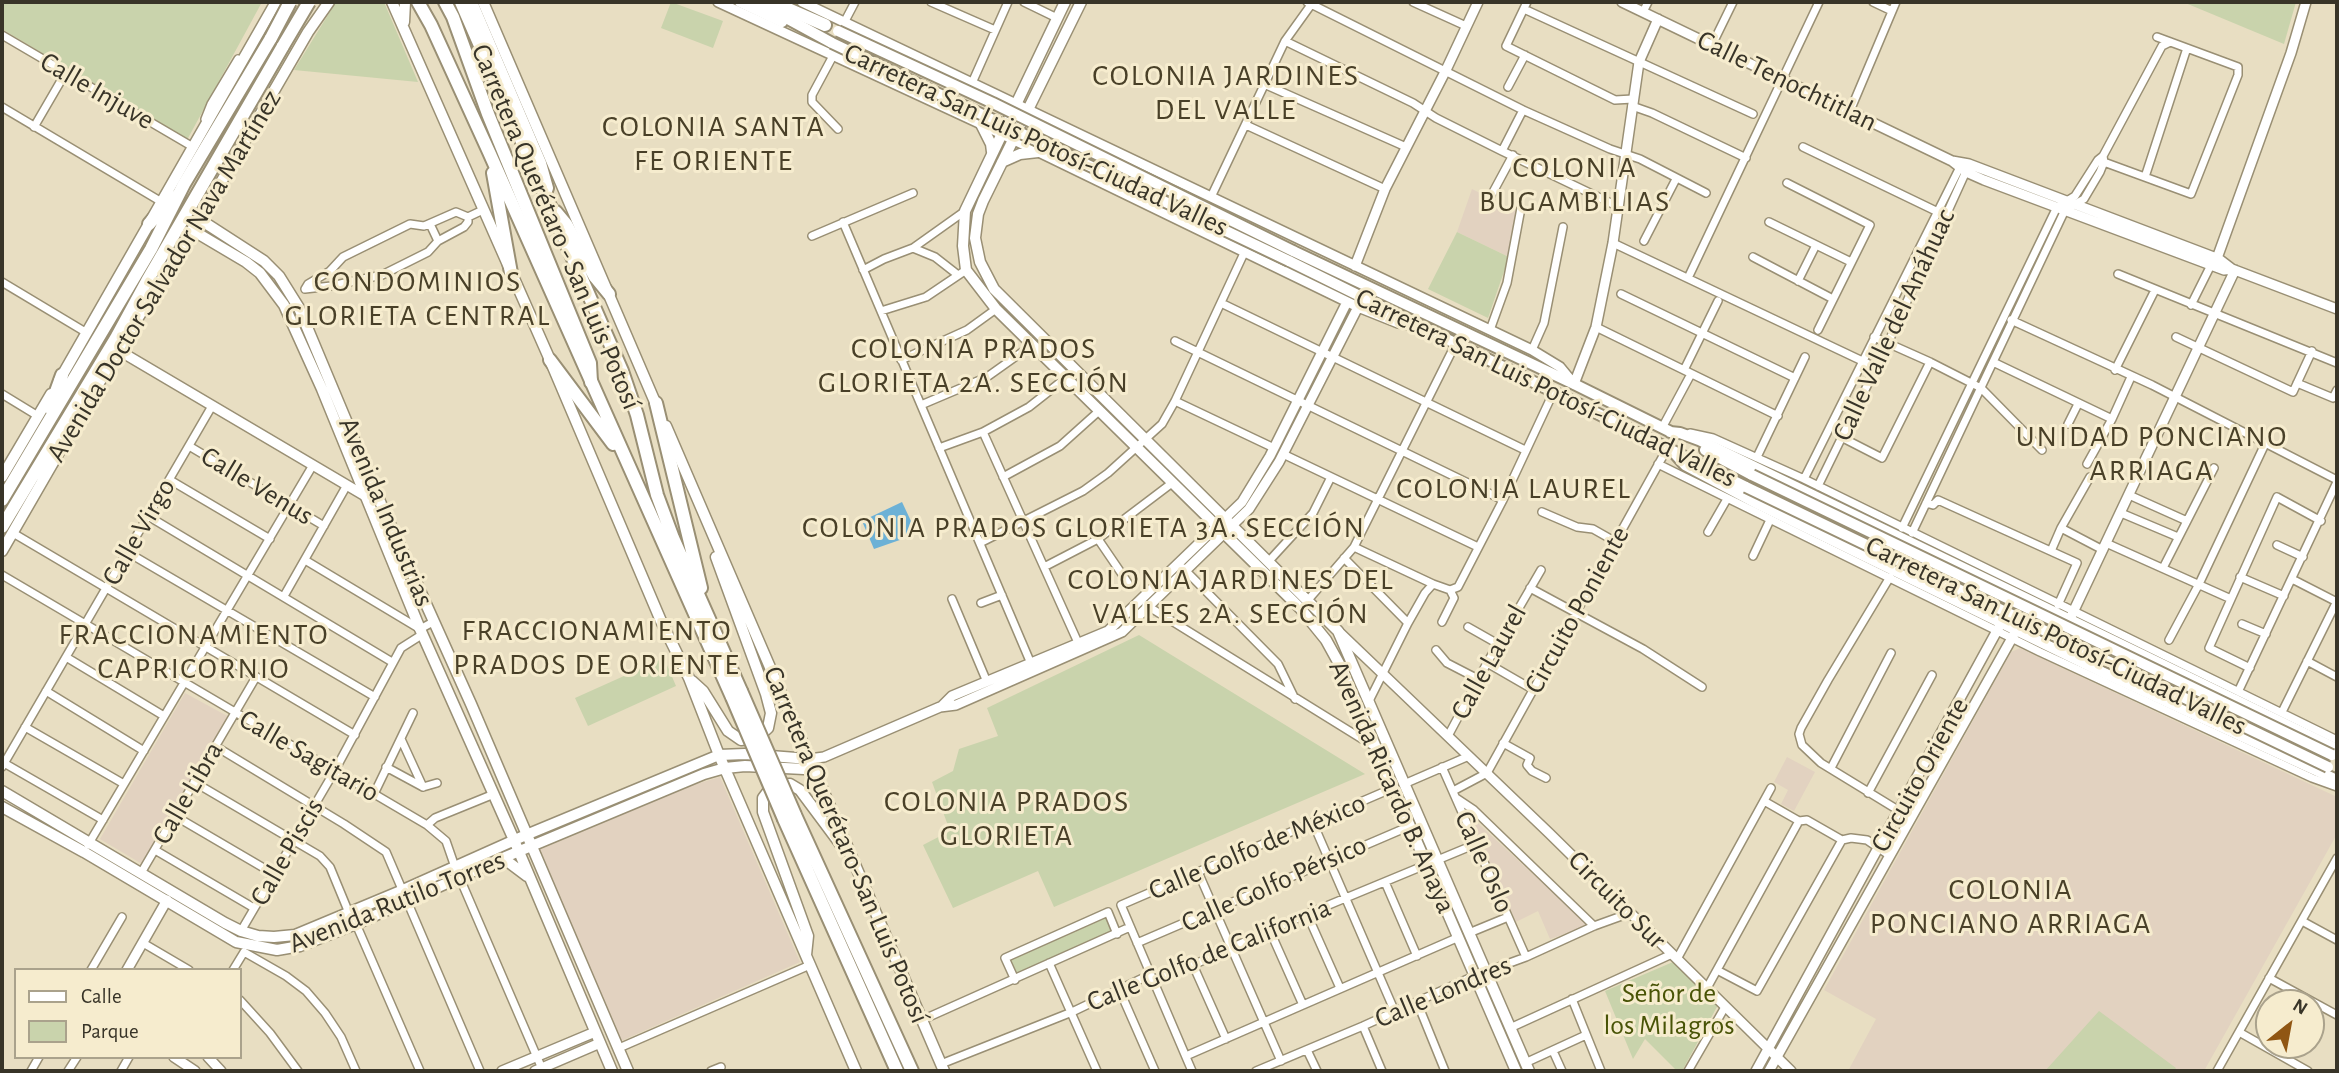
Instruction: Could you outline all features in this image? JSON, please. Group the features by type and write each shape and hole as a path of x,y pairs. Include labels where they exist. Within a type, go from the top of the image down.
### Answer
{"highway":[{"name":"Avenida Doctor Salvador Nava Martínez","path":"2,500 151,249 184,184 290,2"},
{"name":"Avenida Doctor Salvador Nava Martínez","path":"5,532 309,2"},
{"name":"Carretera Querétaro - San Luis Potosí","path":"418,2 431,24 629,466 737,694 897,1071"},
{"path":"445,2 590,363 591,382"},
{"path":"772,2 825,24"},
{"path":"465,4 540,163 547,188 545,198 566,224 595,277 609,294"},
{"path":"489,152 511,273"},
{"path":"149,224 184,184"},
{"name":"Carretera Querétaro - San Luis Potosí","path":"545,198 622,371 637,415 657,495 737,694"},
{"path":"130,331 147,281"},
{"path":"550,360 629,466"},
{"path":"39,438 62,375"},
{"path":"656,403 709,619"},
{"path":"5,532 43,470 55,458"},
{"name":"Carretera Querétaro - San Luis Potosí","path":"790,817 912,1071"}],"main road":[{"name":"Avenida Doctor Salvador Nava Martínez","path":"2,477 275,2"},
{"name":"Avenida Doctor Salvador Nava Martínez","path":"55,458 328,2"},
{"path":"392,2 550,360 661,621 689,678 724,768 856,1071"},
{"path":"404,28 405,2"},
{"name":"Carretera Querétaro-San Luis Potosí","path":"483,2 943,1068"},
{"path":"740,2 760,7 777,20 818,37"},
{"path":"788,2 825,24 841,26 1291,256 1574,384 1993,583 2019,591 2071,616 2330,765 2337,780"},
{"path":"962,272 965,211 1065,2"},
{"name":"Avenida Ricardo B. Anaya","path":"1081,2 983,201 975,238 980,262 994,289 1147,439 1326,640 1342,669 1426,864 1485,971 1527,1067"},
{"name":"Carretera San Luis Potosí-Ciudad Valles","path":"760,7 794,21 832,50 1291,256 1426,329 1746,486 2330,765"},
{"path":"266,17 289,13 302,20 308,32"},
{"path":"981,124 991,144 992,155"},
{"path":"1002,162 1020,154 1038,152"},
{"name":"Avenida Industrias","path":"199,219 264,261 292,295 628,1071"},
{"path":"964,226 976,229"},
{"name":"Avenida Industrias","path":"192,230 260,273 284,305 421,631 505,818 612,1071"},
{"name":"Avenida Ricardo B. Anaya","path":"962,272 1172,483 1269,561 1338,631 1438,860 1464,935 1474,976 1516,1071"},
{"path":"308,358 321,377 330,380"},
{"path":"1671,431 1752,475 2330,765"},
{"path":"1668,446 1685,465 1979,612 2001,628 2102,672 2201,722 2330,765"},
{"path":"377,524 388,520"},
{"name":"Avenida Doctor Salvador Nava Martínez","path":"2,551 5,532"},
{"path":"689,678 703,691 728,731 741,740 757,738 768,728 771,712 766,694 716,557 715,540"},
{"path":"1979,612 1992,600 1993,583"},
{"path":"2102,672 2097,659 2098,653 2107,643 2114,641"},
{"name":"Avenida Rutilo Torres","path":"2,791 241,931 274,937 295,935 349,913 514,840 719,755 745,754 810,763"},
{"name":"Avenida Rutilo Torres","path":"2,807 167,900 244,948 277,950 300,946 356,924 628,804 724,768 810,763"},
{"path":"808,961 808,936 763,812 763,798 769,790 790,784 800,790 853,860"},
{"path":"495,849 503,836 505,818"},
{"path":"498,860 507,861 519,868 531,880"}],"street":[{"path":"718,2 832,50"},
{"path":"802,2 841,26 997,94 1532,350 1560,367 1574,384 1596,327 1613,243 1639,62 1658,19"},
{"path":"841,26 855,2"},
{"path":"931,2 995,30"},
{"path":"951,12 957,2"},
{"path":"972,83 1008,2"},
{"path":"1024,2 1057,18"},
{"path":"1413,2 1466,26"},
{"path":"1354,266 1385,189 1478,2"},
{"name":"Calle Tenochtitlan","path":"1622,2 1962,165 2337,309"},
{"path":"1643,12 1648,2"},
{"path":"1712,45 1733,2"},
{"path":"1688,278 1819,2"},
{"path":"1873,2 1892,11"},
{"path":"1850,111 1896,2"},
{"path":"2191,305 2215,262 2291,53 2306,2"},
{"path":"1212,197 1285,41 1311,3 1523,110 1640,159 1706,193"},
{"path":"1746,158 1633,102 1615,100 1506,46 1526,5 1639,62 1753,114"},
{"path":"777,20 1013,140 1347,302 1398,324 1426,329"},
{"name":"Calle Injuve","path":"2,35 195,143"},
{"path":"2101,160 2191,194 2238,75 2238,67 2157,37"},
{"path":"1285,41 1502,151 1617,205"},
{"path":"1902,528 2004,317 2066,206 2084,199 2101,160 2162,46 2170,41"},
{"path":"2145,177 2187,48"},
{"path":"832,50 812,95 813,102 838,128"},
{"path":"1508,87 1525,55"},
{"path":"34,127 66,72"},
{"path":"1264,84 1406,147"},
{"path":"981,124 993,109 997,94"},
{"path":"2,107 160,201"},
{"path":"1502,151 1523,110"},
{"path":"1038,152 1040,132 1052,120"},
{"path":"1245,125 1385,189"},
{"path":"1803,147 1938,212"},
{"path":"1492,194 1513,156"},
{"name":"Calle Valle del Anáhuac","path":"1804,479 1962,165"},
{"name":"Calle Valle del Anáhuac","path":"1818,486 1923,266 1962,165"},
{"path":"1644,242 1676,179"},
{"path":"1787,183 1870,225 1818,330"},
{"path":"812,236 913,194"},
{"path":"1912,533 2066,206"},
{"path":"1490,330 1507,283 1521,208"},
{"path":"292,295 330,271 343,257 410,224 424,226 456,212 468,217 483,210"},
{"path":"863,270 913,248 965,211"},
{"path":"305,289 382,275 428,252 438,241 464,227 468,217"},
{"path":"843,222 1032,666"},
{"path":"1769,222 1851,262"},
{"path":"430,224 438,241"},
{"path":"1532,350 1545,324 1563,227"},
{"path":"1613,243 1875,367"},
{"path":"1798,281 1816,245"},
{"path":"881,311 926,296 962,272 913,248"},
{"path":"980,543 1083,491 1137,448 1161,424 1175,401 1245,251"},
{"path":"1753,257 1833,299"},
{"path":"1913,262 1923,266"},
{"path":"2201,722 2054,653 2216,313 2233,269"},
{"path":"330,271 337,284"},
{"path":"2118,274 2337,363"},
{"path":"2,282 87,333"},
{"path":"2115,370 2155,290"},
{"path":"1621,294 1795,377"},
{"path":"1718,301 1688,372 1671,431 1713,438 1757,457 1912,533 2019,591"},
{"path":"810,763 1032,666 1122,632 1149,607 1183,567 1224,526 1242,502 1274,448 1347,302"},
{"path":"1221,303 1525,450"},
{"path":"1224,526 1249,509 1283,454 1358,307"},
{"path":"901,360 967,330 996,309"},
{"path":"2004,317 2175,398 2337,481 2238,692"},
{"path":"1596,327 1778,416"},
{"path":"1874,337 1981,388 2042,450"},
{"path":"2176,337 2293,392 2312,351"},
{"path":"1175,341 1503,500"},
{"path":"1308,600 1354,547 1456,343"},
{"path":"921,405 987,377 1032,345"},
{"path":"118,350 381,504"},
{"path":"1757,457 1805,357"},
{"path":"1841,438 1882,457 1930,362"},
{"path":"1993,362 2112,419"},
{"path":"939,449 983,432 1029,407 1076,370"},
{"path":"2087,464 2132,377"},
{"path":"2297,383 2333,398 2337,390"},
{"path":"1354,547 1433,584 1450,590 1458,587 1503,500 1554,391"},
{"path":"2,394 38,416"},
{"path":"1175,401 1274,448"},
{"path":"2068,424 2078,404"},
{"name":"Calle Virgo","path":"3,765 212,406"},
{"path":"1003,477 1060,446 1099,411"},
{"path":"983,432 1080,647"},
{"path":"2169,640 2199,584 2265,444"},
{"name":"Calle Venus","path":"190,446 324,526"},
{"name":"Circuito Poniente","path":"1488,774 1532,689 1668,446"},
{"path":"1283,454 1478,547"},
{"path":"84,852 313,464"},
{"path":"1658,464 1770,520 2001,628"},
{"path":"1685,465 1719,495"},
{"path":"2163,568 2214,468"},
{"path":"1269,561 1313,513 1331,477"},
{"path":"2051,551 2090,477"},
{"path":"170,480 270,539"},
{"path":"1044,567 1098,540 1172,483"},
{"path":"284,596 347,485"},
{"path":"2129,495 2187,521"},
{"path":"2250,668 2209,648 2277,497 2320,521"},
{"path":"1708,532 1727,499"},
{"path":"1926,503 1933,505 1938,500 2077,563 2058,605"},
{"path":"1542,512 1577,527 1593,529 1616,542"},
{"path":"2120,513 2178,537"},
{"path":"148,516 393,662"},
{"path":"1753,556 1770,520"},
{"path":"2061,528 2163,568 2231,599"},
{"path":"5,532 106,588 355,735"},
{"path":"1098,540 1128,583"},
{"path":"2277,545 2303,557"},
{"path":"127,552 375,697"},
{"path":"1345,558 1408,623"},
{"path":"305,560 421,631"},
{"path":"1080,647 1108,631 1183,567"},
{"path":"1183,567 1278,664 1295,699"},
{"name":"Calle Laurel","path":"1448,736 1541,570"},
{"name":"Calle Sagitario","path":"2,575 427,825 446,841 537,1056 540,1070"},
{"path":"1890,577 1801,728 1802,745 1821,763 1910,818"},
{"path":"2240,577 2284,596"},
{"path":"2282,712 2337,601 2292,579"},
{"path":"1369,701 1408,623 1433,584"},
{"path":"1531,588 1643,649 1702,687"},
{"path":"1442,622 1454,598 1450,590"},
{"name":"Circuito Oriente","path":"1756,1071 2019,591"},
{"path":"981,603 1002,595"},
{"path":"2032,597 2058,605 2071,616 2282,712 2337,740"},
{"name":"Circuito Oriente","path":"1769,1071 2014,634 2032,597"},
{"path":"952,599 987,682"},
{"path":"1140,601 1375,747"},
{"name":"Calle Piscis","path":"241,931 355,735 401,648 433,622"},
{"path":"2242,624 2266,634"},
{"path":"1468,627 1498,644"},
{"name":"Circuito Sur","path":"1338,631 1791,1071"},
{"path":"1436,650 1447,663 1478,680"},
{"path":"1831,768 1891,653"},
{"path":"66,657 164,716"},
{"path":"2307,662 2336,674"},
{"path":"1487,663 1532,689"},
{"path":"965,695 987,682 1032,666"},
{"path":"1868,793 1932,675"},
{"name":"Calle Libra","path":"141,873 256,677"},
{"path":"46,691 144,751"},
{"path":"374,794 413,713"},
{"path":"25,727 124,784"},
{"path":"401,739 423,787"},
{"path":"1503,743 1530,758 1527,765 1532,771 1546,778"},
{"path":"215,746 381,847 390,859 481,1071"},
{"path":"1404,784 1469,756"},
{"path":"3,765 103,820"},
{"path":"2330,765 2337,787"},
{"path":"386,767 423,787 437,783"},
{"name":"Calle Oslo","path":"1442,767 1526,957"},
{"path":"1454,794 1488,774"},
{"path":"194,782 320,856 330,867 349,913"},
{"name":"Calle Golfo de México","path":"922,1020 1130,927 1121,905 1393,788"},
{"path":"1510,1028 1572,999 1675,957 1771,788"},
{"path":"427,825 435,818 494,794"},
{"name":"Circuito Sur","path":"1454,794 1594,926"},
{"path":"1763,801 1799,821 1807,820 1842,840 1867,840 1889,855"},
{"path":"175,816 274,874"},
{"path":"1707,988 1799,821"},
{"path":"1313,823 1395,1012"},
{"name":"Calle Golfo Pérsico","path":"1137,943 1410,825"},
{"path":"1717,970 1757,991 1842,840"},
{"name":"Calle Golfo de California","path":"943,1068 1143,978 1153,981 1193,965 1476,844"},
{"path":"155,850 254,908"},
{"path":"2217,1071 2302,920 2334,875 2337,858"},
{"path":"1198,872 1281,1060"},
{"path":"1385,882 1417,956"},
{"path":"128,968 167,900"},
{"path":"1015,980 1005,958 1108,912 1117,934"},
{"name":"Calle Londres","path":"1256,1071 1485,971 1526,957 1630,913"},
{"path":"1307,914 1340,988"},
{"path":"92,968 122,917"},
{"path":"1186,1056 1508,917"},
{"path":"2302,920 2337,940"},
{"path":"356,924 420,1071"},
{"path":"1130,927 1192,1071"},
{"path":"1270,931 1303,1005"},
{"path":"143,943 184,968"},
{"path":"234,968 244,948 306,992 325,1013 341,1037 356,1071"},
{"path":"619,1048 808,961"},
{"path":"1049,963 1097,1071"},
{"path":"1193,965 1226,1039"},
{"path":"2269,978 2337,1015"},
{"path":"1119,989 1155,1071"},
{"path":"1572,999 1601,1071"},
{"path":"242,1002 270,1033 298,1071"},
{"path":"1417,1002 1445,1071"},
{"path":"1688,1071 1725,1007"},
{"path":"1363,1026 1382,1071"},
{"path":"502,1071 595,1031"},
{"path":"2239,1032 2308,1071"},
{"path":"1527,1067 1586,1035"},
{"path":"540,1070 600,1043"},
{"path":"1307,1049 1317,1071"},
{"path":"1553,1051 1562,1071"},
{"path":"179,1059 195,1071"},
{"path":"711,1071 721,1067"}],"shaded area":[{"path":"1472,189 1516,211 1509,257 1457,232"},
{"path":"2020,648 2337,797 2337,834 2204,1071 1848,1071 1876,1019 1824,990 2011,652"},
{"path":"185,693 231,718 142,864 100,839"},
{"path":"1787,757 1815,772 1794,811 1781,804 1788,790 1774,782"},
{"path":"720,777 800,962 621,1041 539,850 690,786"},
{"path":"1468,814 1589,926 1550,939 1538,911 1516,922"}],"green space":[{"path":"2,2 262,2 187,140 2,29"},
{"path":"336,2 384,2 418,82 294,70"},
{"path":"671,2 723,21 713,48 661,28"},
{"path":"2183,2 2296,2 2284,44"},
{"path":"1457,232 1509,257 1488,318 1428,289"},
{"path":"1139,635 1365,774 1054,907 1038,871 953,908 923,845 950,831 932,782 953,771 959,749 998,736 987,708"},
{"path":"664,658 676,686 588,726 575,698"},
{"path":"1106,918 1112,933 1016,974 1009,960"},
{"name":"Señor de los Milagros","path":"1673,962 1718,1005 1682,1071 1677,1071 1645,1039 1633,1059 1605,991"},
{"path":"2099,1011 2176,1068 2174,1071 2045,1071"}],"water":[{"path":"902,502 917,534 874,549 862,521"}],"district":[{"name":"COLONIA JARDINES DEL VALLE","path":"1226,93"},
{"name":"COLONIA SANTA FE ORIENTE","path":"714,144"},
{"name":"COLONIA BUGAMBILIAS","path":"1575,185"},
{"name":"CONDOMINIOS GLORIETA CENTRAL","path":"418,299"},
{"name":"COLONIA PRADOS GLORIETA 2A. SECCIÓN","path":"974,366"},
{"name":"UNIDAD PONCIANO ARRIAGA","path":"2152,454"},
{"name":"COLONIA LAUREL","path":"1514,489"},
{"name":"COLONIA PRADOS GLORIETA 3A. SECCIÓN","path":"1084,528"},
{"name":"COLONIA JARDINES DEL VALLES 2A. SECCIÓN","path":"1231,597"},
{"name":"FRACCIONAMIENTO PRADOS DE ORIENTE","path":"597,648"},
{"name":"FRACCIONAMIENTO CAPRICORNIO","path":"194,652"},
{"name":"COLONIA PRADOS GLORIETA","path":"1007,819"},
{"name":"COLONIA PONCIANO ARRIAGA","path":"2011,907"}]}
